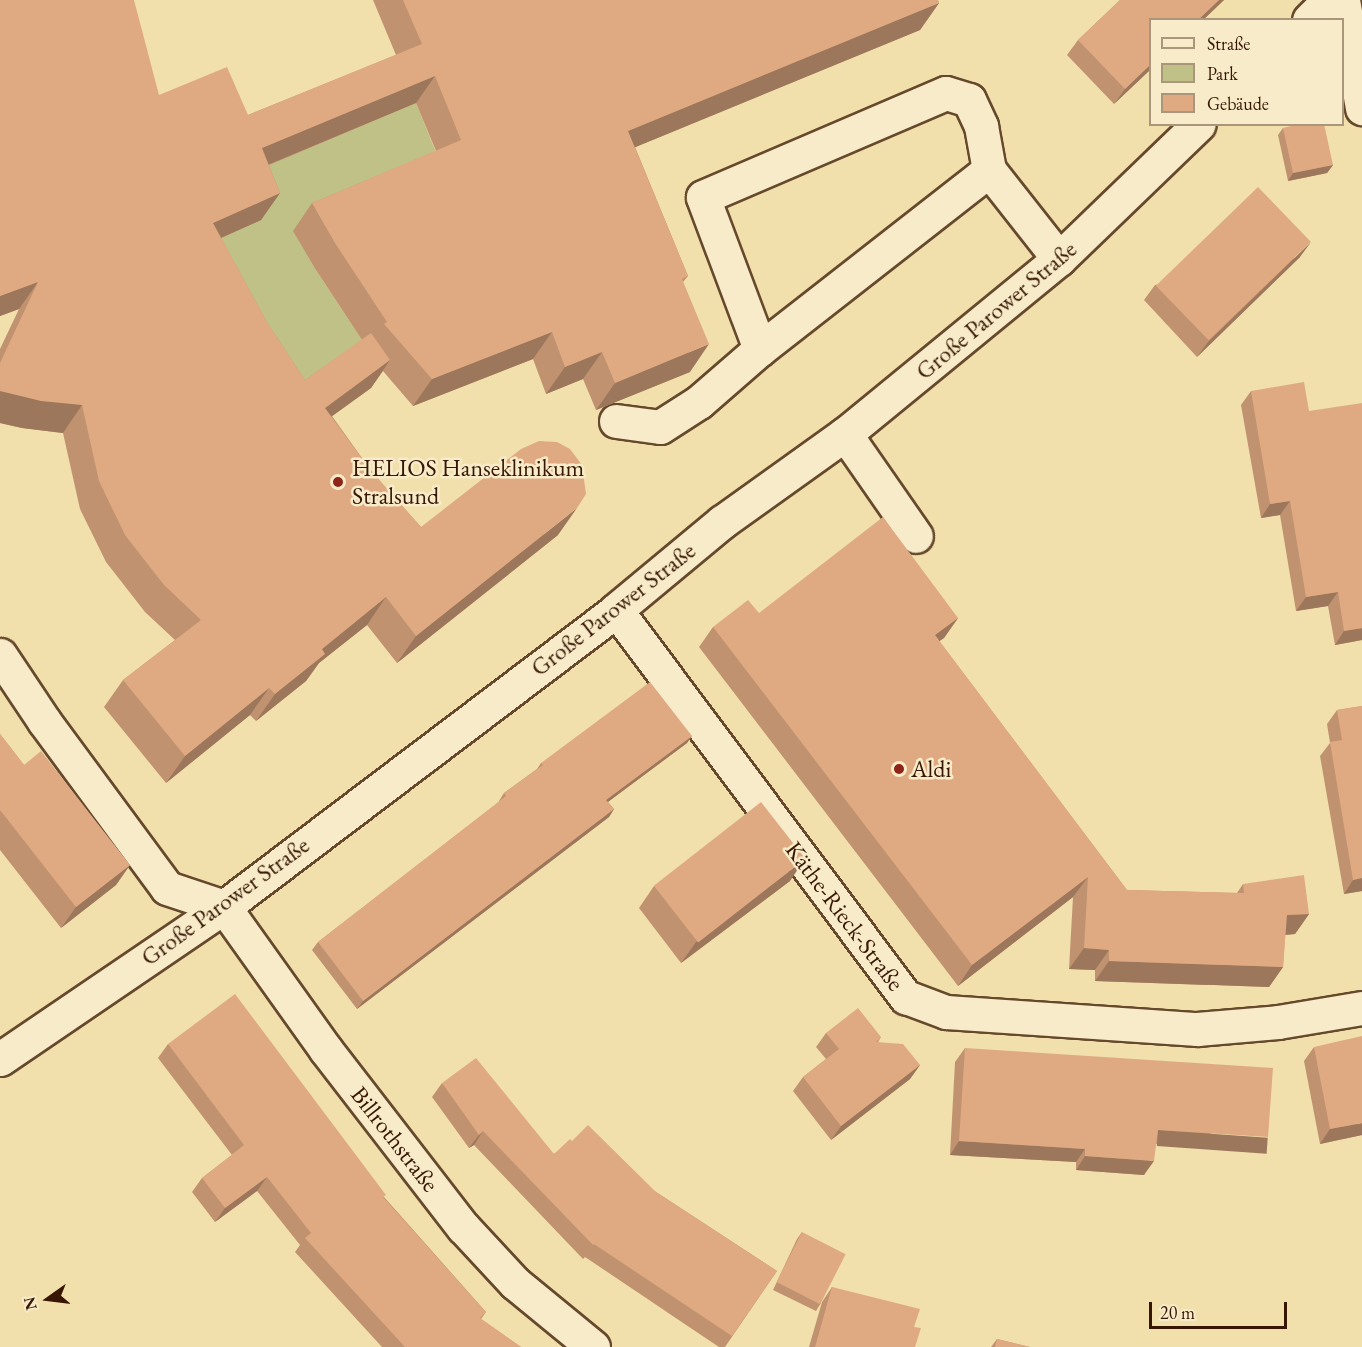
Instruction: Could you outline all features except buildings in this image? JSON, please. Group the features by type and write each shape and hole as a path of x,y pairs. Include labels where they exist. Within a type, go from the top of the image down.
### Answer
{"street":[{"path":"1311,18 1329,0"},
{"path":"1343,0 1362,108"},
{"path":"760,349 703,197 946,93 969,100 981,126 989,170 1059,259"},
{"name":"Große Parower Straße","path":"0,1059 224,907 616,610 722,522 844,434 1059,259 1197,126"},
{"path":"616,421 660,427 699,402 760,349 989,170"},
{"path":"844,434 916,536"},
{"name":"Käthe-Rieck-Straße","path":"616,610 906,997 946,1012 1197,1029 1278,1022 1362,1008"},
{"path":"0,655 44,721 167,888 224,907"},
{"name":"Billrothstraße","path":"224,907 327,1050 463,1227 515,1283 592,1347"}],"green space":[{"path":"416,103 442,167 316,270 368,349 286,407 194,250 243,175"}],"place":[{"name":"HELIOS Hanseklinikum Stralsund","path":"338,482"},
{"name":"Aldi","path":"899,769"}]}
